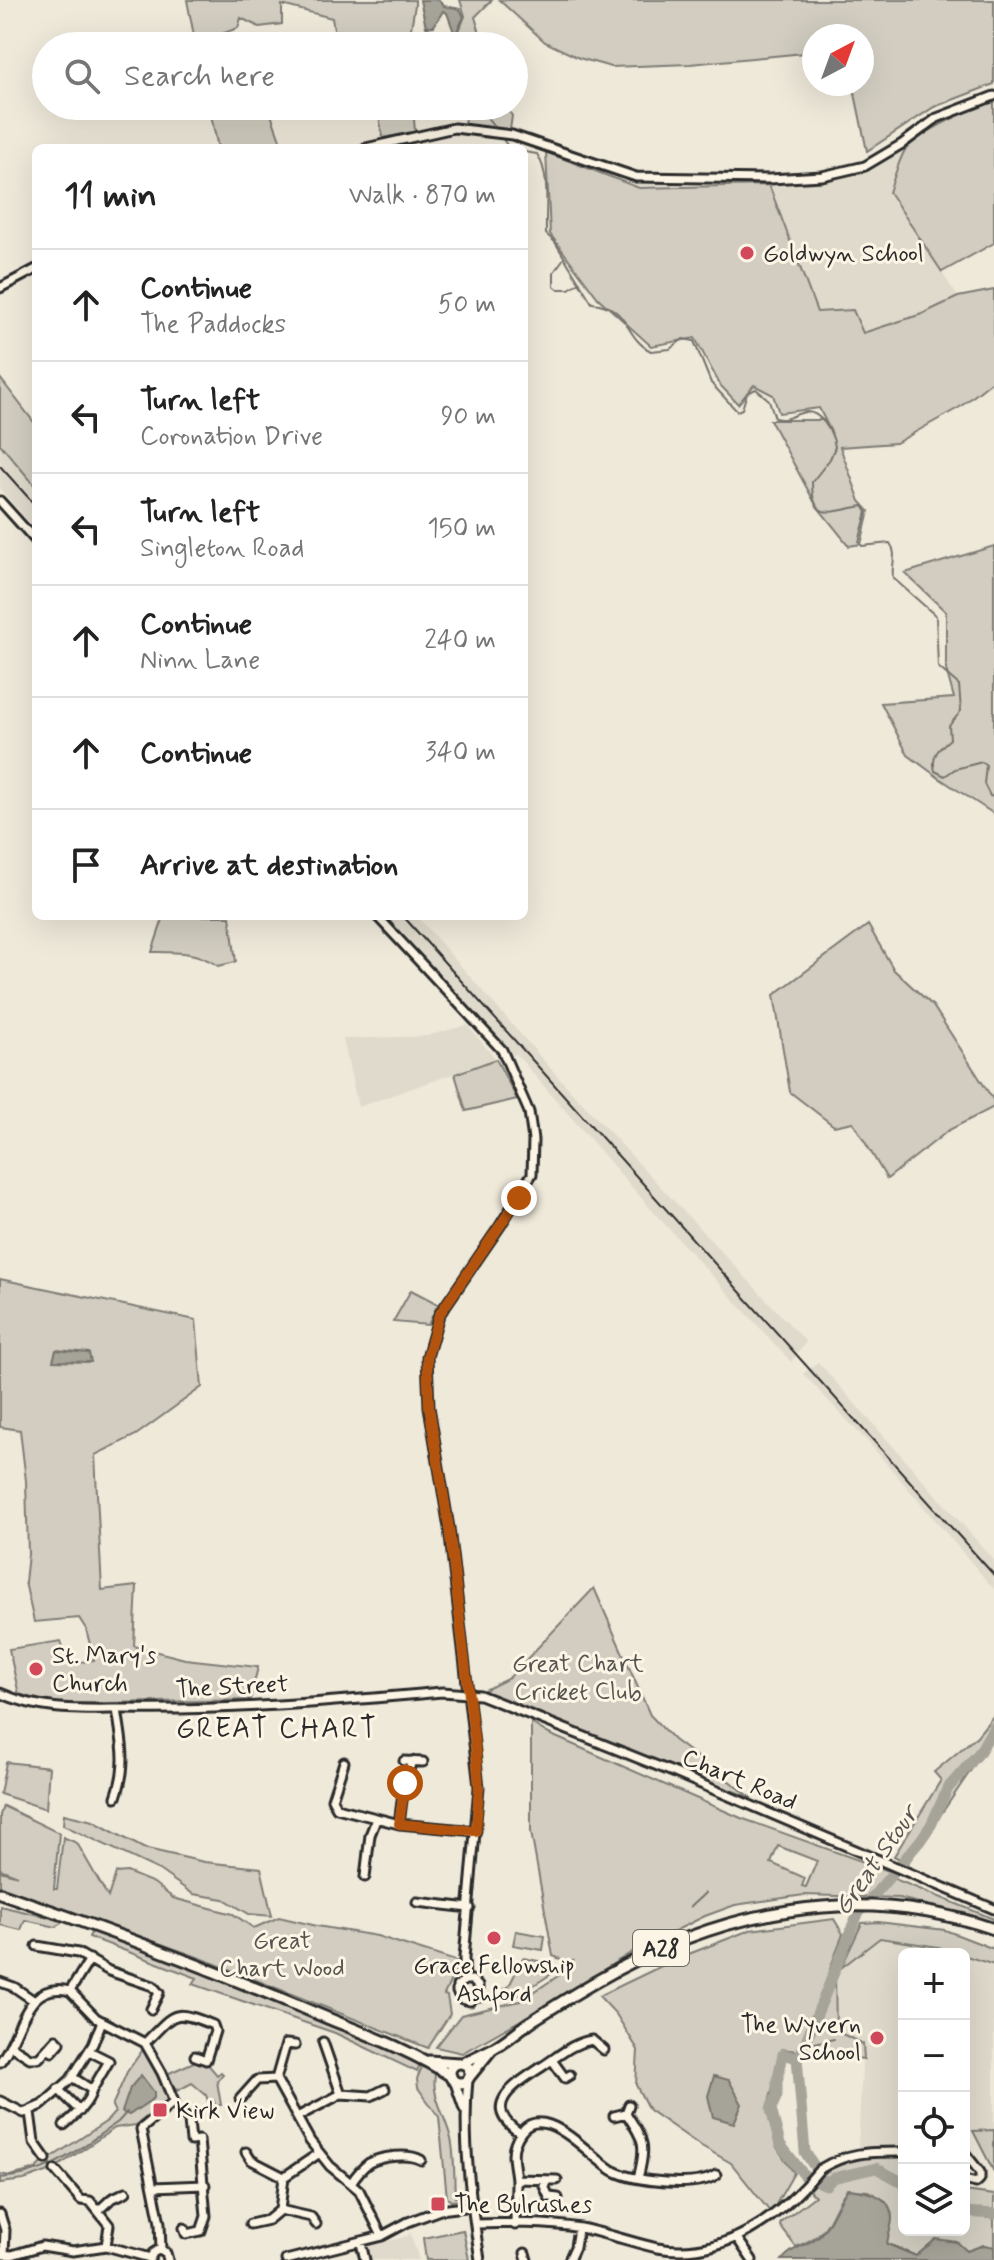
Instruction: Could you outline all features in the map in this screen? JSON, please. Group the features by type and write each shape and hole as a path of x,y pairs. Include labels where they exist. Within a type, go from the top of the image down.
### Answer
{"main road":[{"name":"A28","path":"0,1893 150,1947 429,2061 452,2078"},
{"name":"A28","path":"429,2061 461,2063 491,2050 531,2021 599,1980 667,1945 732,1921 802,1907 878,1906 940,1914 994,1929"},
{"name":"A28","path":"469,2077 491,2050"},
{"path":"461,2063 469,2069 469,2077 463,2082 452,2078 452,2068 461,2063"}],"street":[{"path":"384,144 454,128 512,135 636,177 770,179 822,176 865,166 937,118 994,96"},
{"path":"0,288 32,271"},
{"path":"0,501 32,537"},
{"path":"381,920 502,1050 529,1112 533,1140 532,1174 439,1315 427,1357 429,1407 479,1787 463,1966 465,1980"},
{"name":"The Street","path":"0,1693 52,1709 217,1710 443,1692 468,1693"},
{"name":"Chart Road","path":"468,1693 480,1695 675,1773 994,1909"},
{"path":"116,1797 125,1762 117,1709"},
{"path":"399,1824 408,1761 423,1762"},
{"path":"340,1768 332,1796 333,1804 340,1810 399,1824 476,1831"},
{"path":"363,1872 376,1820"},
{"path":"417,1902 470,1908"},
{"path":"37,1946 66,1950 90,1959 109,1971 153,1986 159,1993 151,2009"},
{"path":"70,1991 90,1959"},
{"path":"0,1982 33,2000"},
{"path":"0,2062 33,2000 51,1989 70,1991 102,2021 145,2043 174,2102 141,2129 160,2223 161,2250"},
{"path":"145,2043 173,2016 185,2014 213,2025 215,2031 206,2060 195,2056"},
{"path":"0,2101 24,2113 42,2105 72,2077 89,2051 102,2021"},
{"path":"520,2133 510,2126 501,2107 511,2087 592,2036 604,2050"},
{"path":"11,2046 30,2058 39,2058 56,2039 60,2043 52,2052"},
{"path":"276,2079 290,2045 277,2040"},
{"path":"323,2042 341,2094"},
{"path":"64,2125 80,2111 109,2061 89,2051"},
{"path":"552,2060 565,2078 570,2075"},
{"path":"72,2077 92,2090"},
{"path":"469,2077 465,2111 480,2260"},
{"path":"452,2078 465,2111"},
{"path":"240,2099 257,2080 276,2079"},
{"path":"276,2079 318,2154 365,2198 382,2236"},
{"path":"58,2089 80,2111"},
{"path":"297,2117 341,2094 371,2096 385,2089"},
{"path":"614,2116 627,2109 644,2142 644,2157 638,2178"},
{"path":"30,2112 34,2142 46,2159"},
{"path":"184,2228 186,2234 201,2231 206,2216 199,2140 191,2141 186,2117"},
{"path":"515,2225 513,2149 520,2133 530,2126 551,2125 562,2130 613,2171 638,2178 667,2182 697,2181 716,2175"},
{"path":"351,2183 372,2162 417,2158 412,2146"},
{"path":"475,2224 578,2228 659,2253 705,2253 774,2217 814,2175 844,2156 863,2151 898,2152"},
{"path":"246,2152 248,2163 284,2177"},
{"path":"250,2224 268,2220 280,2210 284,2177 318,2154"},
{"path":"970,2160 980,2172 976,2183 970,2182"},
{"path":"55,2170 81,2200 90,2201 99,2210 109,2225 106,2246"},
{"path":"516,2179 557,2180"},
{"path":"547,2181 544,2186 549,2197 558,2198"},
{"path":"153,2187 205,2185"},
{"path":"99,2210 111,2199 126,2192"},
{"path":"286,2260 361,2243 428,2213 473,2206"},
{"path":"280,2210 311,2217 316,2224"},
{"path":"0,2214 5,2230 2,2254 42,2246 73,2251 106,2246 150,2259 153,2253 161,2250"},
{"path":"569,2260 578,2228"},
{"path":"737,2238 752,2260"},
{"path":"361,2243 365,2260"},
{"path":"56,2260 58,2250"},
{"path":"161,2250 168,2260"}],"shaded area":[{"path":"420,0 439,0 444,6 460,9 464,17 456,32 443,11 434,26 426,27"},
{"name":"Goldwyn School","path":"906,149 889,192 958,297 922,314 720,385 695,338 651,346 596,296 550,234 546,152 688,186 826,181 874,168"},
{"path":"0,444 32,482 32,525 0,489"},
{"path":"383,920 421,920 559,1078 806,1342 791,1362 650,1208 516,1054 511,1056 502,1042"},
{"path":"467,1025 496,1059 358,1107 343,1039 427,1036"},
{"path":"56,1350 89,1353 91,1362 53,1361"},
{"path":"818,1362 994,1560 994,1589 868,1442 803,1374"},
{"name":"The Wyvern School","path":"880,1938 941,1948 898,1948 898,2145 858,2148 863,2045 836,2032 835,1972"},
{"path":"970,1957 994,1965 994,2130 970,2130"},
{"path":"141,2075 154,2092 154,2098 129,2115 122,2112 130,2088"},
{"path":"714,2076 729,2080 742,2104 734,2123 713,2117 708,2096"},
{"path":"848,2189 876,2196 888,2204 892,2218 887,2244 916,2256 936,2239 957,2242 967,2251 984,2245 994,2247 994,2260 782,2260 791,2251 820,2235"},
{"path":"410,2232 419,2260 369,2260 369,2246 408,2236"}],"green space":[{"path":"187,0 415,0 410,32 334,32 332,18 282,5 282,24 259,27 241,18 238,28 227,32 193,32"},
{"path":"460,0 492,0 475,17 480,32 459,32 465,16"},
{"path":"499,0 994,0 994,84 934,107 867,151 856,96 874,96 874,24 802,24 802,53 690,64 611,67 579,58 545,42"},
{"path":"994,101 994,243 942,272 889,192 905,150 911,144 946,122"},
{"path":"212,120 273,120 282,144 217,144"},
{"path":"380,120 414,120 415,132 383,138"},
{"path":"465,120 511,120 510,130 465,126"},
{"path":"546,152 639,188 769,185 817,312 853,310 863,333 922,314 958,297 994,290 994,380 960,407 896,443 840,447 860,501 869,511 861,544 849,546 816,505 770,420 823,420 832,434 819,408 779,413 773,395 754,385 738,404 720,385 695,338 651,346 598,298 550,234"},
{"path":"0,378 32,420 32,482 0,444"},
{"path":"994,546 994,814 908,755 881,703 954,698 946,669 946,612 905,573"},
{"path":"163,920 231,920 236,962 218,966 194,955 152,952"},
{"path":"868,925 894,970 933,1006 994,1101 994,1107 949,1130 887,1179 853,1122 834,1126 790,1092 774,995"},
{"path":"496,1059 517,1099 466,1111 455,1074"},
{"path":"0,1279 196,1320 202,1387 136,1435 95,1455 102,1590 137,1586 134,1646 185,1659 258,1667 250,1700 58,1704 19,1695 9,1649 61,1641 69,1664 94,1660 86,1629 79,1618 34,1622 25,1582 28,1554 26,1481 20,1430 0,1427"},
{"path":"411,1290 438,1304 428,1325 393,1322"},
{"name":"Great Chart Cricket Club","path":"594,1588 650,1715 674,1740 752,1798 644,1758 483,1691 509,1678"},
{"path":"994,1715 994,1736 908,1863 894,1856 941,1780 934,1772 977,1736"},
{"path":"531,1723 549,1734 741,1818 889,1871 892,1878 994,1919 994,1922 899,1898 804,1895 735,1905 705,1916 634,1951 462,2053 436,2047 461,2015 520,2001 567,1970 573,1961 553,1956 531,1832","holes":["778,1846 817,1861 806,1887 802,1886 805,1878 771,1863"]},
{"path":"6,1762 49,1767 46,1809 0,1794"},
{"path":"3,1806 59,1833 54,1889 57,1889 63,1837 77,1843 108,1897 116,1873 127,1872 154,1883 173,1898 233,1914 254,1928 279,1917 377,1936 459,1962 444,1995 447,1996 450,2014 428,2048 203,1959 0,1886 0,1871 18,1876 0,1869 0,1815"},
{"name":"Great Chart Wood","path":"64,1814 93,1821 143,1848 204,1862 261,1868 272,1916 249,1914 224,1899 193,1894 159,1870 63,1825"},
{"path":"0,1906 64,1921 56,1927 25,1920 21,1930 0,1925"},
{"path":"834,1919 843,1934 830,1969 835,1972 836,2031 863,2044 864,2059 782,2049 767,2111 776,2146 794,2173 771,2213 731,2163 649,2110 636,2085 638,2050 616,2014 599,1996 676,1959 750,1930"},
{"path":"862,1923 945,1930 994,1949 994,1965 970,1957 970,1948 941,1948 880,1938 841,1968"},
{"path":"93,1929 353,2034 420,2064 417,2072 335,2033 193,1984 197,1978 89,1937"},
{"path":"516,1931 545,1936 543,1950 513,1945"},
{"path":"523,1958 559,1969 520,1994 479,2002 509,1986"},
{"path":"144,2048 167,2101 136,2125 115,2128 52,2170 24,2180 0,2183 0,2174 10,2176 37,2169 107,2121 115,2112 112,2106 127,2072"},
{"path":"195,2059 207,2063 217,2075 223,2074 217,2081 221,2105 215,2106 214,2101 208,2101 206,2095 192,2083 177,2091 167,2074"},
{"path":"423,2064 436,2071 436,2096 452,2146 455,2197 466,2195 461,2200 451,2201 447,2198 439,2117 418,2088 417,2079"},
{"path":"994,2130 994,2172 973,2131"},
{"path":"854,2157 898,2157 898,2236 970,2236 970,2192 994,2195 994,2247 984,2245 967,2251 916,2256 887,2243 886,2201 868,2191 847,2189 823,2230 796,2247 780,2226 781,2222 815,2196 807,2188 827,2166"},
{"path":"463,2230 469,2260 426,2260 423,2238"}],"waterway":[{"name":"Great Stour","path":"428,25 428,32"},
{"name":"Great Stour","path":"489,120 497,130"},
{"name":"Great Stour","path":"500,135 506,144"},
{"name":"Great Stour","path":"528,153 537,154 544,172 546,234 555,242 592,303 613,310 642,345 651,351 670,349 683,339 694,341 711,383 737,411 742,409 747,393 756,389 769,400 775,418 786,419 808,412 824,422 835,447 830,459 812,482 816,504 820,510 827,512 863,506 867,512 859,542 862,546 890,543 894,555 893,578 936,616 938,667 959,685 961,711 949,726 950,739 935,757 935,771 945,776 955,769 982,762 986,765 984,784 990,796 994,797"},
{"path":"564,258 554,272 554,286 569,289 580,282"},
{"name":"Great Stour","path":"898,2180 876,2168 833,2178 826,2185 804,2175 780,2144 771,2109 777,2095 783,2054 797,2058 801,2053 858,1914 920,1841 948,1788 979,1753 994,1727"},
{"path":"690,1907 705,1893"},
{"path":"801,2053 805,2045 834,2039"},
{"path":"797,2058 805,2152 823,2180"},
{"path":"0,2178 34,2172 63,2159 118,2122 127,2112"},
{"name":"Great Stour","path":"970,2212 994,2214"}],"railway":[{"path":"0,466 32,502"},
{"path":"407,920 994,1575"}],"place":[{"name":"Goldwyn School","path":"747,253"},
{"name":"St. Mary's Church","path":"36,1669"},
{"name":"Grace Fellowship Ashford","path":"494,1938"},
{"name":"The Wyvern School","path":"877,2038"},
{"name":"Kirk View","path":"160,2110"},
{"name":"The Bulrushes","path":"438,2204"}],"district":[{"name":"GREAT CHART","path":"277,1727"}],"route":[{"path":"405,1783 399,1824 476,1831 477,1763 449,1528 429,1407 427,1357 439,1315 519,1198"}]}
